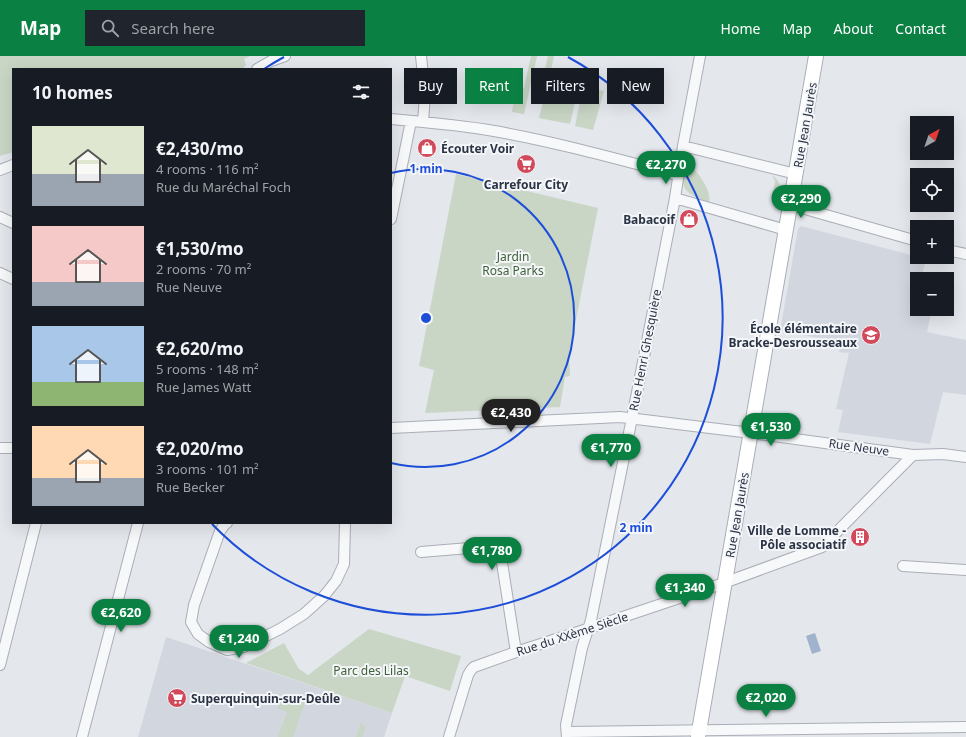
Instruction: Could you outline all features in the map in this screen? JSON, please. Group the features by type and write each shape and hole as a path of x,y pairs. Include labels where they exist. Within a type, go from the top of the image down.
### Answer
{"street":[{"path":"259,68 271,61 285,56"},
{"path":"421,56 425,95 422,122"},
{"name":"Rue Henri Ghesquière","path":"567,735 567,720 582,648 589,628 632,418 700,56"},
{"name":"Rue Jean Jaurès","path":"699,734 816,56"},
{"path":"392,119 485,130 535,139 678,175"},
{"path":"392,214 411,121"},
{"path":"683,146 796,174"},
{"path":"0,170 12,165"},
{"path":"674,198 786,230"},
{"path":"791,205 910,239"},
{"path":"0,217 12,223"},
{"path":"954,251 966,254"},
{"path":"0,273 12,279"},
{"name":"Rue Neuve","path":"392,428 620,417 913,455 943,454 966,457"},
{"path":"0,448 12,448"},
{"name":"Rue du XXème Siècle","path":"449,737 468,675 474,667 725,582 822,547 913,455"},
{"path":"0,665 36,524"},
{"path":"82,737 138,524"},
{"path":"225,524 220,531 194,606 192,622 198,634 209,642 227,650 244,647 280,629 304,614 324,596 336,582 344,564 345,524"},
{"path":"421,552 493,546 500,550 516,652"},
{"path":"903,566 966,570"},
{"path":"567,735 914,732 966,727"}],"shaded area":[{"name":"École élémentaire Bracke-Desrousseaux","path":"801,226 910,255 910,264 925,264 923,272 910,272 910,316 930,316 927,332 966,340 966,395 943,392 930,444 838,432 843,410 836,409 849,353 839,352 842,342 780,331 798,229"},
{"path":"166,637 392,713 384,737 138,737"}],"green space":[{"path":"0,56 250,56 244,59 246,65 243,68 12,68 12,152 0,156"},
{"path":"531,56 537,56 534,68 531,68 531,83 524,114 512,112 513,104 523,104 524,88"},
{"path":"548,56 554,56 551,68 545,68"},
{"path":"599,90 604,91 593,130 575,126 580,104 599,104"},
{"path":"542,104 575,104 570,124 539,118"},
{"path":"689,164 700,176 706,187 709,202 691,194 685,188 683,178 685,169"},
{"name":"Jardin Rosa Parks","path":"456,174 598,208 569,355 570,376 565,377 560,407 425,413 434,370 419,366"},
{"path":"772,175 781,186 781,201 775,195 775,181"},
{"name":"Parc des Lilas","path":"369,629 461,656 450,691 405,676 392,713 246,663 284,643 299,669 308,675"},
{"path":"292,698 305,702 293,737 278,737 287,712 277,708 279,705"},
{"path":"361,722 365,728 362,737 356,737"}],"water":[{"path":"815,633 821,651 812,654 806,636"}],"place":[{"name":"Écouter Voir","path":"427,148"},
{"name":"Carrefour City","path":"526,164"},
{"name":"Babacoif","path":"689,219"},
{"name":"École élémentaire Bracke-Desrousseaux","path":"871,335"},
{"name":"Ville de Lomme - Pôle associatif","path":"860,537"},
{"name":"Superquinquin-sur-Deûle","path":"177,698"}]}
